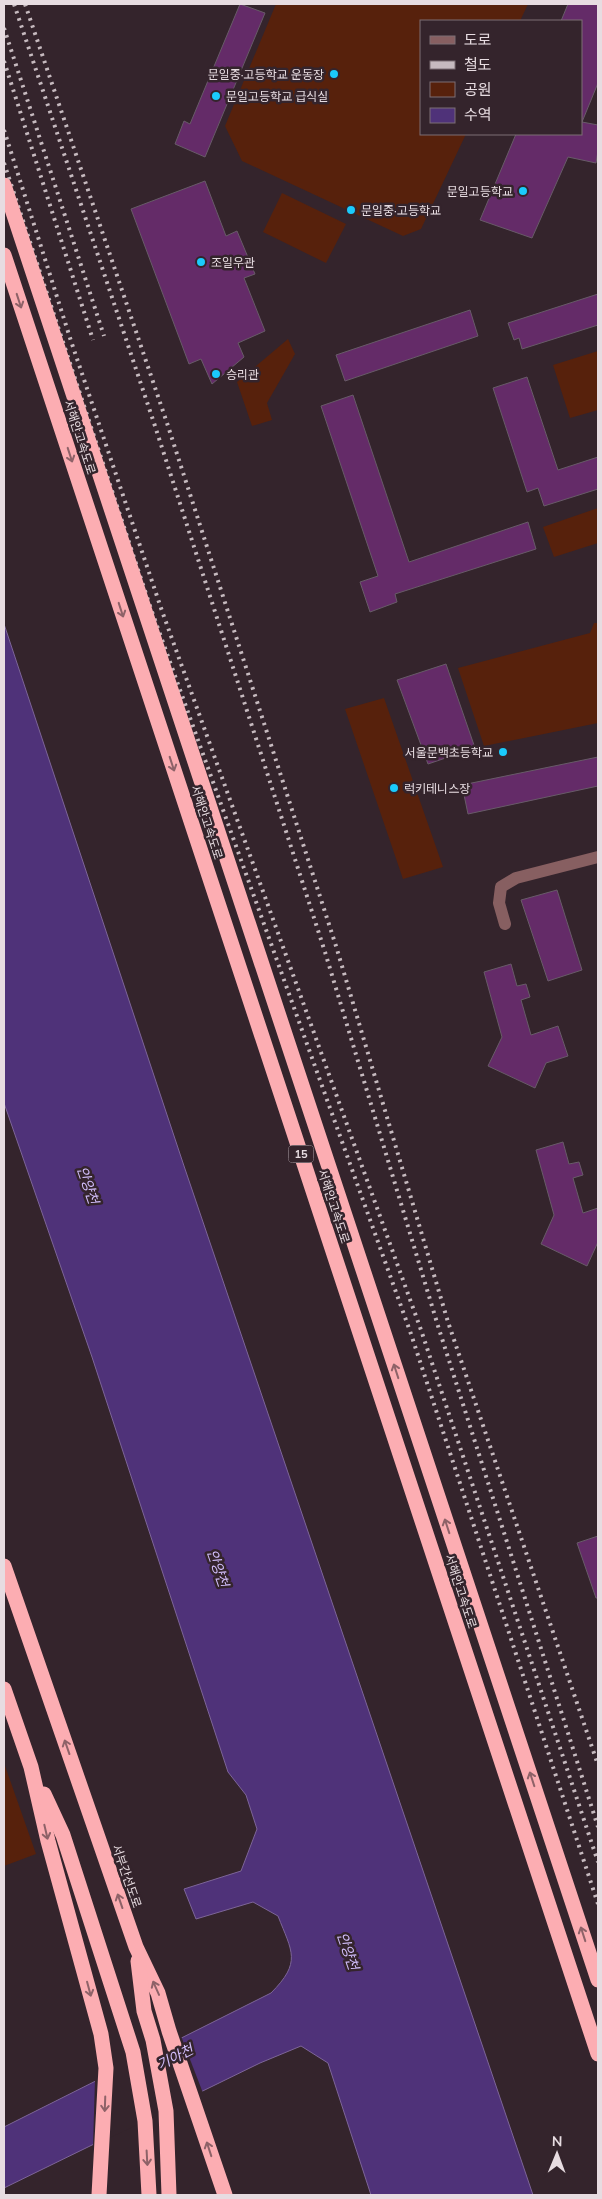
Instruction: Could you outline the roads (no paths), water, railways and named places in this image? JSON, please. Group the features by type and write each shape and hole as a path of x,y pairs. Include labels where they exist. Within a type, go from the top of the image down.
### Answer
{"highway":[{"name":"서해안고속도로","path":"4,185 598,1980"},
{"name":"서해안고속도로","path":"4,255 598,2054"},
{"name":"서부간선도로","path":"4,1566 136,1947 158,1993 224,2195"},
{"path":"4,1689 31,1768 48,1841 95,2011 106,2068 99,2195"},
{"path":"31,1768 63,1835 134,2052 145,2121 149,2195"},
{"path":"136,1947 144,2011 153,2040 166,2111 169,2195"}],"street":[{"path":"505,924 498,903 501,887 516,878 598,857"}],"water":[{"path":"4,624 184,1166 533,2195 371,2195 328,2063 301,2046 260,2063 4,2188 4,2127 271,1993 287,1973 291,1965 291,1956 290,1948 278,1916 253,1902 196,1919 184,1889 241,1871 257,1829 246,1795 228,1772 92,1357 4,1103"}],"railway":[{"path":"14,4 154,423 325,952 438,1326 598,1827"},
{"path":"25,4 167,423 336,946 448,1322 598,1765"},
{"path":"4,28 104,336"},
{"path":"4,61 93,340"},
{"path":"4,130 71,341 162,611 421,1330 598,1862"},
{"path":"4,163 151,609 411,1334 598,1904"}],"place":[{"name":"문일중·고등학교 운동장","path":"334,74"},
{"name":"문일고등학교 급식실","path":"216,96"},
{"name":"문일고등학교","path":"523,191"},
{"name":"문일중·고등학교","path":"351,210"},
{"name":"조일우관","path":"201,262"},
{"name":"승리관","path":"216,374"},
{"name":"서울문백초등학교","path":"503,752"},
{"name":"럭키테니스장","path":"394,788"}],"water label":[{"name":"안양천","path":"88,1185"},
{"name":"안양천","path":"218,1568"},
{"name":"안양천","path":"348,1951"},
{"name":"기아천","path":"175,2057"}]}
